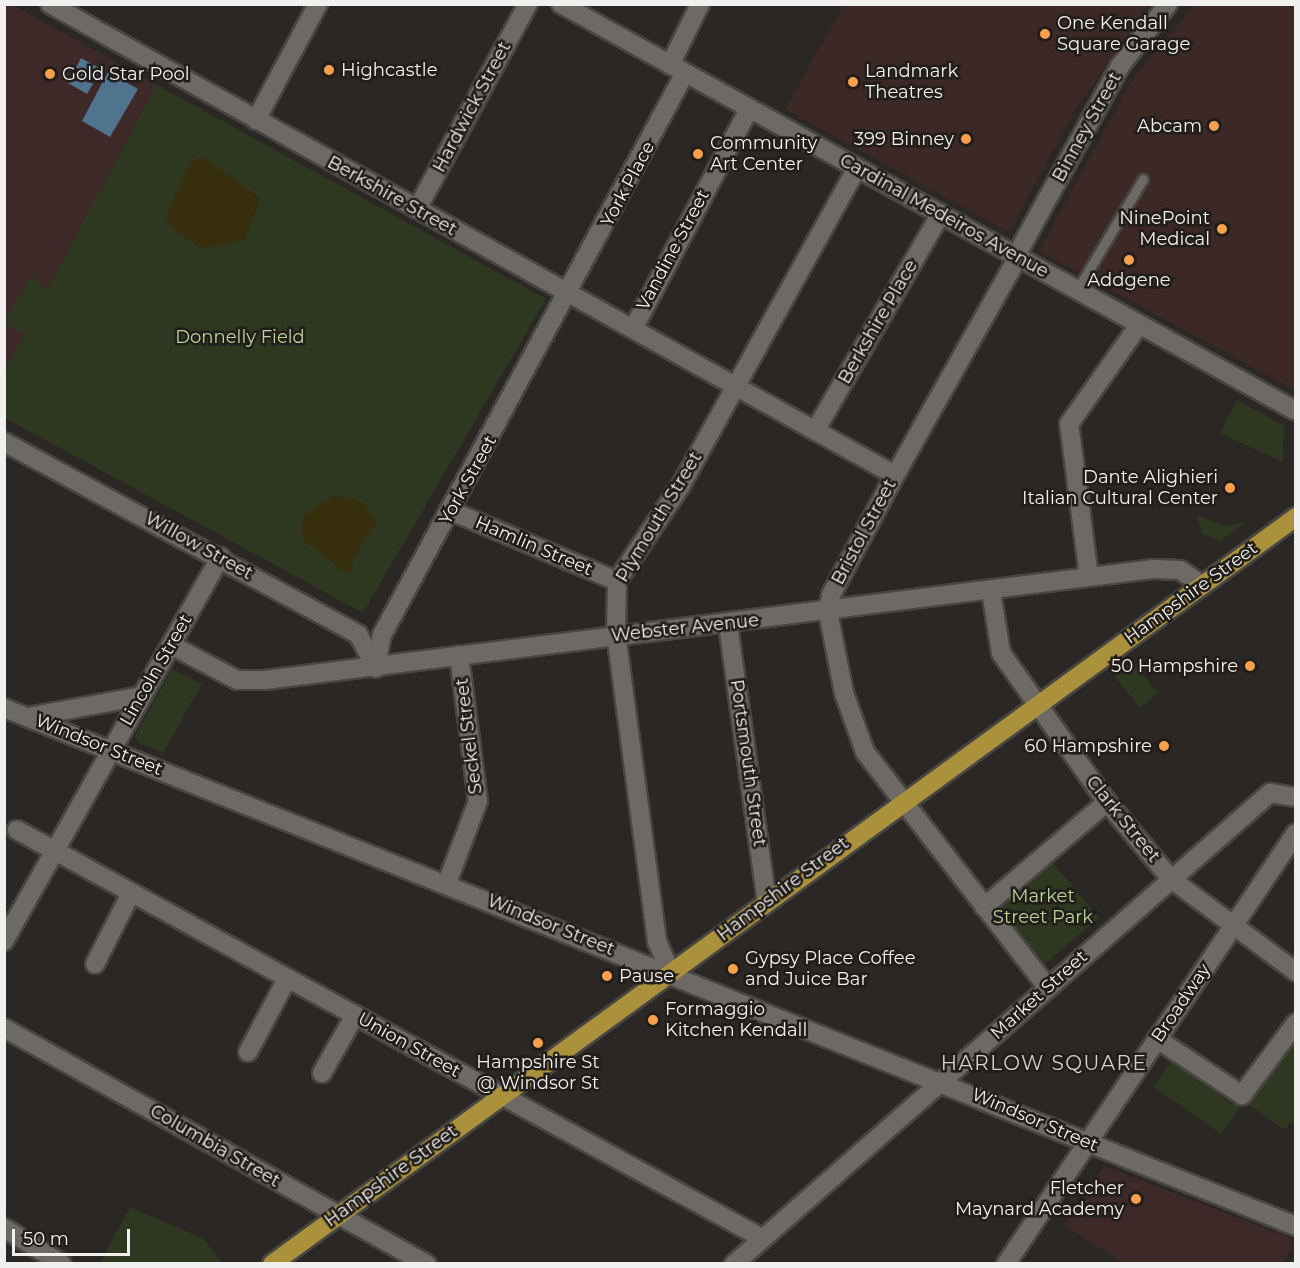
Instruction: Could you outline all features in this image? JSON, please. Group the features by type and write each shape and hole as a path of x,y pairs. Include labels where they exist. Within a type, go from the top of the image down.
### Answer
{"main road":[{"name":"Hampshire Street","path":"272,1263 1296,517"}],"street":[{"name":"Berkshire Street","path":"50,4 735,386"},
{"path":"256,120 318,4"},
{"name":"Hardwick Street","path":"417,209 528,4"},
{"name":"Cardinal Medeiros Avenue","path":"561,4 1077,290 1294,407"},
{"name":"York Place","path":"569,295 678,69 700,4"},
{"name":"Binney Street","path":"1017,257 1120,66 1168,4"},
{"name":"Vandine Street","path":"633,329 749,109"},
{"name":"Plymouth Street","path":"671,972 657,941 616,635 617,581 680,487 857,168"},
{"name":"Berkshire Place","path":"815,431 941,214"},
{"name":"Bristol Street","path":"1017,257 831,595 828,612 844,693 865,752 1047,987"},
{"name":"York Street","path":"376,668 382,635 569,295"},
{"path":"1089,577 1069,424 1139,324"},
{"path":"735,386 895,475"},
{"name":"Willow Street","path":"4,442 220,557 358,634 376,668"},
{"name":"Hamlin Street","path":"451,511 617,581"},
{"name":"Lincoln Street","path":"4,941 220,557"},
{"name":"Webster Avenue","path":"171,645 237,680 376,668 459,655 616,635 728,625 1089,577 1180,570 1202,585"},
{"name":"Clark Street","path":"991,591 1000,652 1036,706 1107,802 1171,879 1232,927 1296,972"},
{"name":"Portsmouth Street","path":"728,625 767,902"},
{"name":"Seckel Street","path":"447,883 478,801 459,655"},
{"path":"28,717 142,696"},
{"name":"Windsor Street","path":"4,708 671,972 1296,1226"},
{"name":"Market Street","path":"734,1263 1270,793 1296,797"},
{"path":"984,907 1107,802"},
{"name":"Union Street","path":"17,830 762,1238"},
{"name":"Broadway","path":"1006,1263 1296,833"},
{"path":"94,964 131,893"},
{"path":"248,1052 287,979"},
{"path":"322,1073 355,1015"},
{"path":"1157,1040 1241,1095 1296,1023"},
{"name":"Columbia Street","path":"4,1028 426,1263"},
{"path":"4,1228 62,1263"}],"lane":[{"path":"1077,290 1143,179"}],"shaded area":[{"path":"11,4 157,85 5,371 4,5"},
{"path":"844,5 1150,5 1075,110 1009,232 785,109"},
{"path":"1195,5 1295,5 1295,390 1039,251 1133,79"},
{"name":"Fletcher Maynard Academy","path":"1104,1166 1290,1238 1293,1248 1281,1263 1123,1263 1064,1225"}],"green space":[{"name":"Donnelly Field","path":"157,85 546,299 363,613 5,418 5,371 36,312 23,333 5,323 31,275 47,290"},
{"path":"1237,400 1284,426 1283,462 1220,433"},
{"path":"1196,514 1223,526 1245,523 1220,541 1203,534"},
{"path":"1132,662 1158,693 1140,708 1114,676"},
{"path":"172,669 202,684 163,753 138,743 135,736"},
{"name":"Market Street Park","path":"1047,856 1099,918 1045,964 992,901"},
{"path":"1295,1034 1295,1126 1290,1123 1285,1130 1244,1101 1221,1134 1154,1087 1171,1061 1234,1105"},
{"path":"130,1207 204,1239 222,1263 100,1263"}],"sand":[{"path":"203,157 260,198 245,240 201,249 168,224 167,211 191,161"},
{"path":"335,495 362,502 377,521 353,560 353,572 344,572 300,537 304,516"}],"water":[{"path":"81,58 101,69 95,79 85,78 93,84 87,94 68,83"},
{"path":"108,72 138,89 110,137 82,121"}],"place":[{"name":"One Kendall Square Garage","path":"1045,34"},
{"name":"Highcastle","path":"329,70"},
{"name":"Gold Star Pool","path":"50,74"},
{"name":"Landmark Theatres","path":"853,82"},
{"name":"Abcam","path":"1214,126"},
{"name":"399 Binney","path":"966,139"},
{"name":"Community Art Center","path":"698,154"},
{"name":"NinePoint Medical","path":"1222,229"},
{"name":"Addgene","path":"1129,260"},
{"name":"Dante Alighieri Italian Cultural Center","path":"1230,488"},
{"name":"50 Hampshire","path":"1250,666"},
{"name":"60 Hampshire","path":"1164,746"},
{"name":"Gypsy Place Coffee and Juice Bar","path":"733,969"},
{"name":"Pause","path":"607,976"},
{"name":"Formaggio Kitchen Kendall","path":"653,1020"},
{"name":"Hampshire St @ Windsor St","path":"538,1043"},
{"name":"Fletcher Maynard Academy","path":"1136,1199"}],"district":[{"name":"HARLOW SQUARE","path":"1044,1063"}]}
